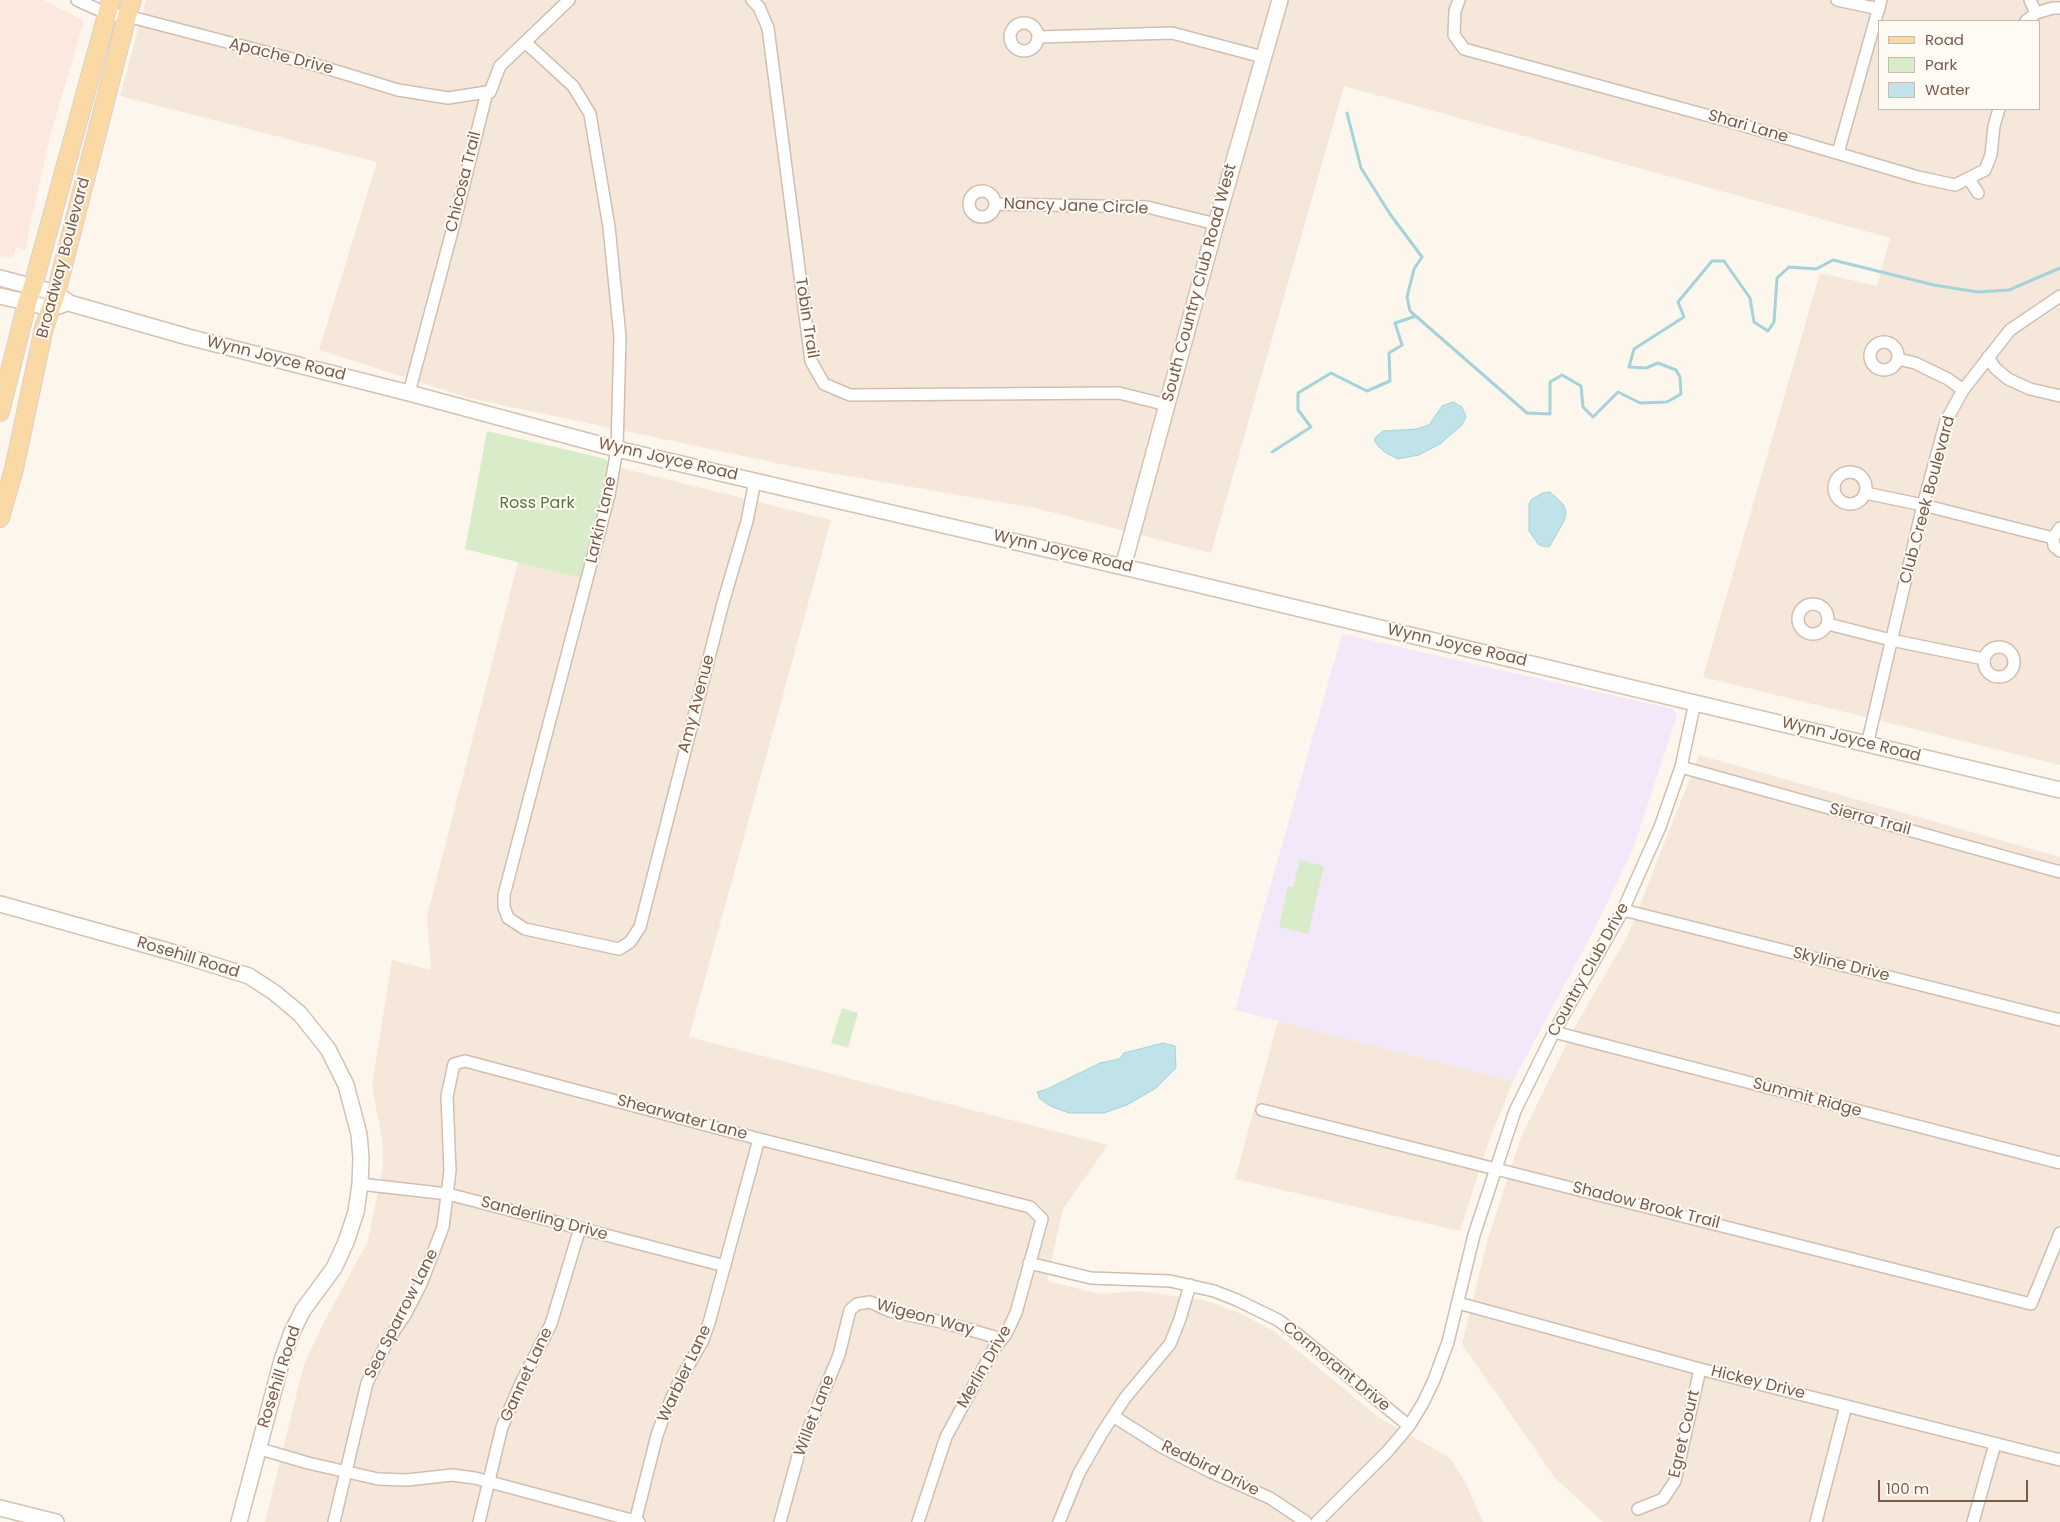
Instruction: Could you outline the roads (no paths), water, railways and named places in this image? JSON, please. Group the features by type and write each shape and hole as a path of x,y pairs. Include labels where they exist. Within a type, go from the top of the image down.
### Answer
{"main road":[{"name":"Broadway Boulevard","path":"0,412 27,302 109,7"},
{"name":"Broadway Boulevard","path":"0,518 5,480 14,469 44,328 59,301 87,171 130,8"},
{"path":"66,166 87,171"}],"street":[{"name":"Apache Drive","path":"77,0 109,7 130,8 398,90 448,98 487,92"},
{"name":"Chicosa Trail","path":"409,393 487,92 490,92 500,66 569,0"},
{"name":"Tobin Trail","path":"752,0 759,7 768,28 811,361 824,384 850,395 1119,393 1167,405"},
{"name":"South Country Club Road West","path":"1124,567 1216,224 1280,0"},
{"name":"Shari Lane","path":"1459,0 1455,11 1454,34 1464,49 1918,177 1955,185 1985,170 1991,155 1994,126 1999,110"},
{"path":"1836,0 1880,4 1838,153"},
{"path":"2030,0 2036,12"},
{"path":"2027,20 2036,12 2060,8"},
{"path":"1039,37 1172,33 1263,57"},
{"name":"Larkin Lane","path":"526,43 573,86 590,114 609,227 620,329 617,449 610,495 504,895 504,907 508,918 526,929 619,949 630,942 640,926"},
{"path":"1969,179 1978,193"},
{"name":"Nancy Jane Circle","path":"995,204 1147,207 1216,224"},
{"name":"Wynn Joyce Road","path":"0,278 33,286 59,301 188,337 409,393 617,449 1124,567 2060,790"},
{"name":"Wynn Joyce Road","path":"0,296 27,302 59,301"},
{"name":"Club Creek Boulevard","path":"1867,745 1923,504 1946,421 1963,390 2010,330 2060,296"},
{"path":"1988,356 1995,368 2008,379 2030,389 2060,396"},
{"path":"1898,359 1915,363 1948,379 1963,390"},
{"name":"Amy Avenue","path":"640,926 723,603 747,521 755,481"},
{"path":"1866,493 1923,504 2053,538"},
{"path":"2060,528 2053,538 2054,546 2060,551"},
{"path":"1828,624 1891,640 1984,659"},
{"name":"Country Club Drive","path":"1317,1522 1387,1452 1409,1426 1434,1380 1448,1342 1474,1235 1515,1111 1554,1032 1623,910 1660,827 1681,767 1695,702"},
{"name":"Sierra Trail","path":"1681,767 2060,872"},
{"name":"Rosehill Road","path":"0,904 238,972 275,992 300,1014 315,1031 341,1072 353,1106 359,1134 360,1184 356,1212 346,1242 334,1268 304,1310 292,1332 282,1360 239,1522"},
{"name":"Skyline Drive","path":"1623,910 2060,1020"},
{"name":"Summit Ridge","path":"1554,1032 2060,1163"},
{"name":"Shearwater Lane","path":"448,1194 450,1171 447,1096 454,1064 466,1061 759,1139 1030,1207 1036,1213"},
{"name":"Shadow Brook Trail","path":"1262,1110 2030,1304 2060,1233"},
{"name":"Warbler Lane","path":"637,1522 662,1420 679,1382 702,1342 725,1266 759,1139"},
{"name":"Sanderling Drive","path":"360,1184 448,1194 725,1266"},
{"name":"Sea Sparrow Lane","path":"334,1522 367,1383 388,1340 405,1315 433,1257 443,1227 448,1194"},
{"name":"Merlin Drive","path":"918,1522 946,1437 972,1387 1016,1313 1028,1263 1042,1219 1036,1213"},
{"name":"Gannet Lane","path":"479,1522 487,1482 508,1413 520,1383 551,1324 580,1228"},
{"name":"Cormorant Drive","path":"1028,1263 1091,1278 1159,1280 1190,1286 1237,1300 1278,1320 1298,1334 1409,1426"},
{"path":"1059,1522 1079,1474 1113,1416 1167,1348 1180,1319 1190,1286"},
{"name":"Wigeon Way","path":"850,1310 857,1304 870,1302 890,1311 946,1323 1002,1339"},
{"name":"Hickey Drive","path":"1458,1303 1700,1368 2060,1460"},
{"name":"Willet Lane","path":"780,1522 800,1449 839,1354 850,1310"},
{"name":"Egret Court","path":"1638,1509 1663,1499 1675,1481 1700,1368"},
{"path":"1816,1522 1846,1406"},
{"name":"Redbird Drive","path":"1113,1416 1162,1447 1211,1472 1270,1498 1306,1522"},
{"path":"1973,1522 1995,1444"},
{"path":"258,1448 346,1472 392,1481 452,1475 475,1478 637,1522"},
{"path":"0,1508 56,1522"}],"water":[{"path":"1453,402 1462,407 1466,417 1462,425 1440,444 1419,455 1398,459 1386,453 1374,440 1383,431 1416,429 1429,425 1442,406"},
{"path":"1550,492 1563,504 1566,511 1565,519 1550,546 1546,547 1539,545 1529,531 1529,504 1531,500 1542,493"},
{"path":"1163,1043 1175,1046 1176,1068 1156,1088 1127,1105 1104,1113 1069,1113 1050,1106 1040,1099 1037,1092 1100,1063 1119,1059 1124,1053"}],"waterway":[{"path":"1347,113 1361,168 1390,214 1422,257 1414,269 1407,297 1410,311 1527,413 1550,414 1550,382 1562,375 1581,386 1583,407 1593,417 1618,392 1640,403 1667,402 1681,394 1680,377 1676,370 1658,363 1646,368 1629,367 1634,349 1684,317 1678,302 1712,261 1724,261 1750,298 1754,322 1768,331 1774,322 1777,278 1789,267 1816,269 1833,260 1934,285 1978,292 2009,290 2060,268"},
{"path":"1272,452 1311,427 1298,410 1298,393 1331,373 1367,391 1390,381 1389,353 1402,345 1395,323 1416,316"}],"park label":[{"name":"Ross Park","path":"537,504"}]}
